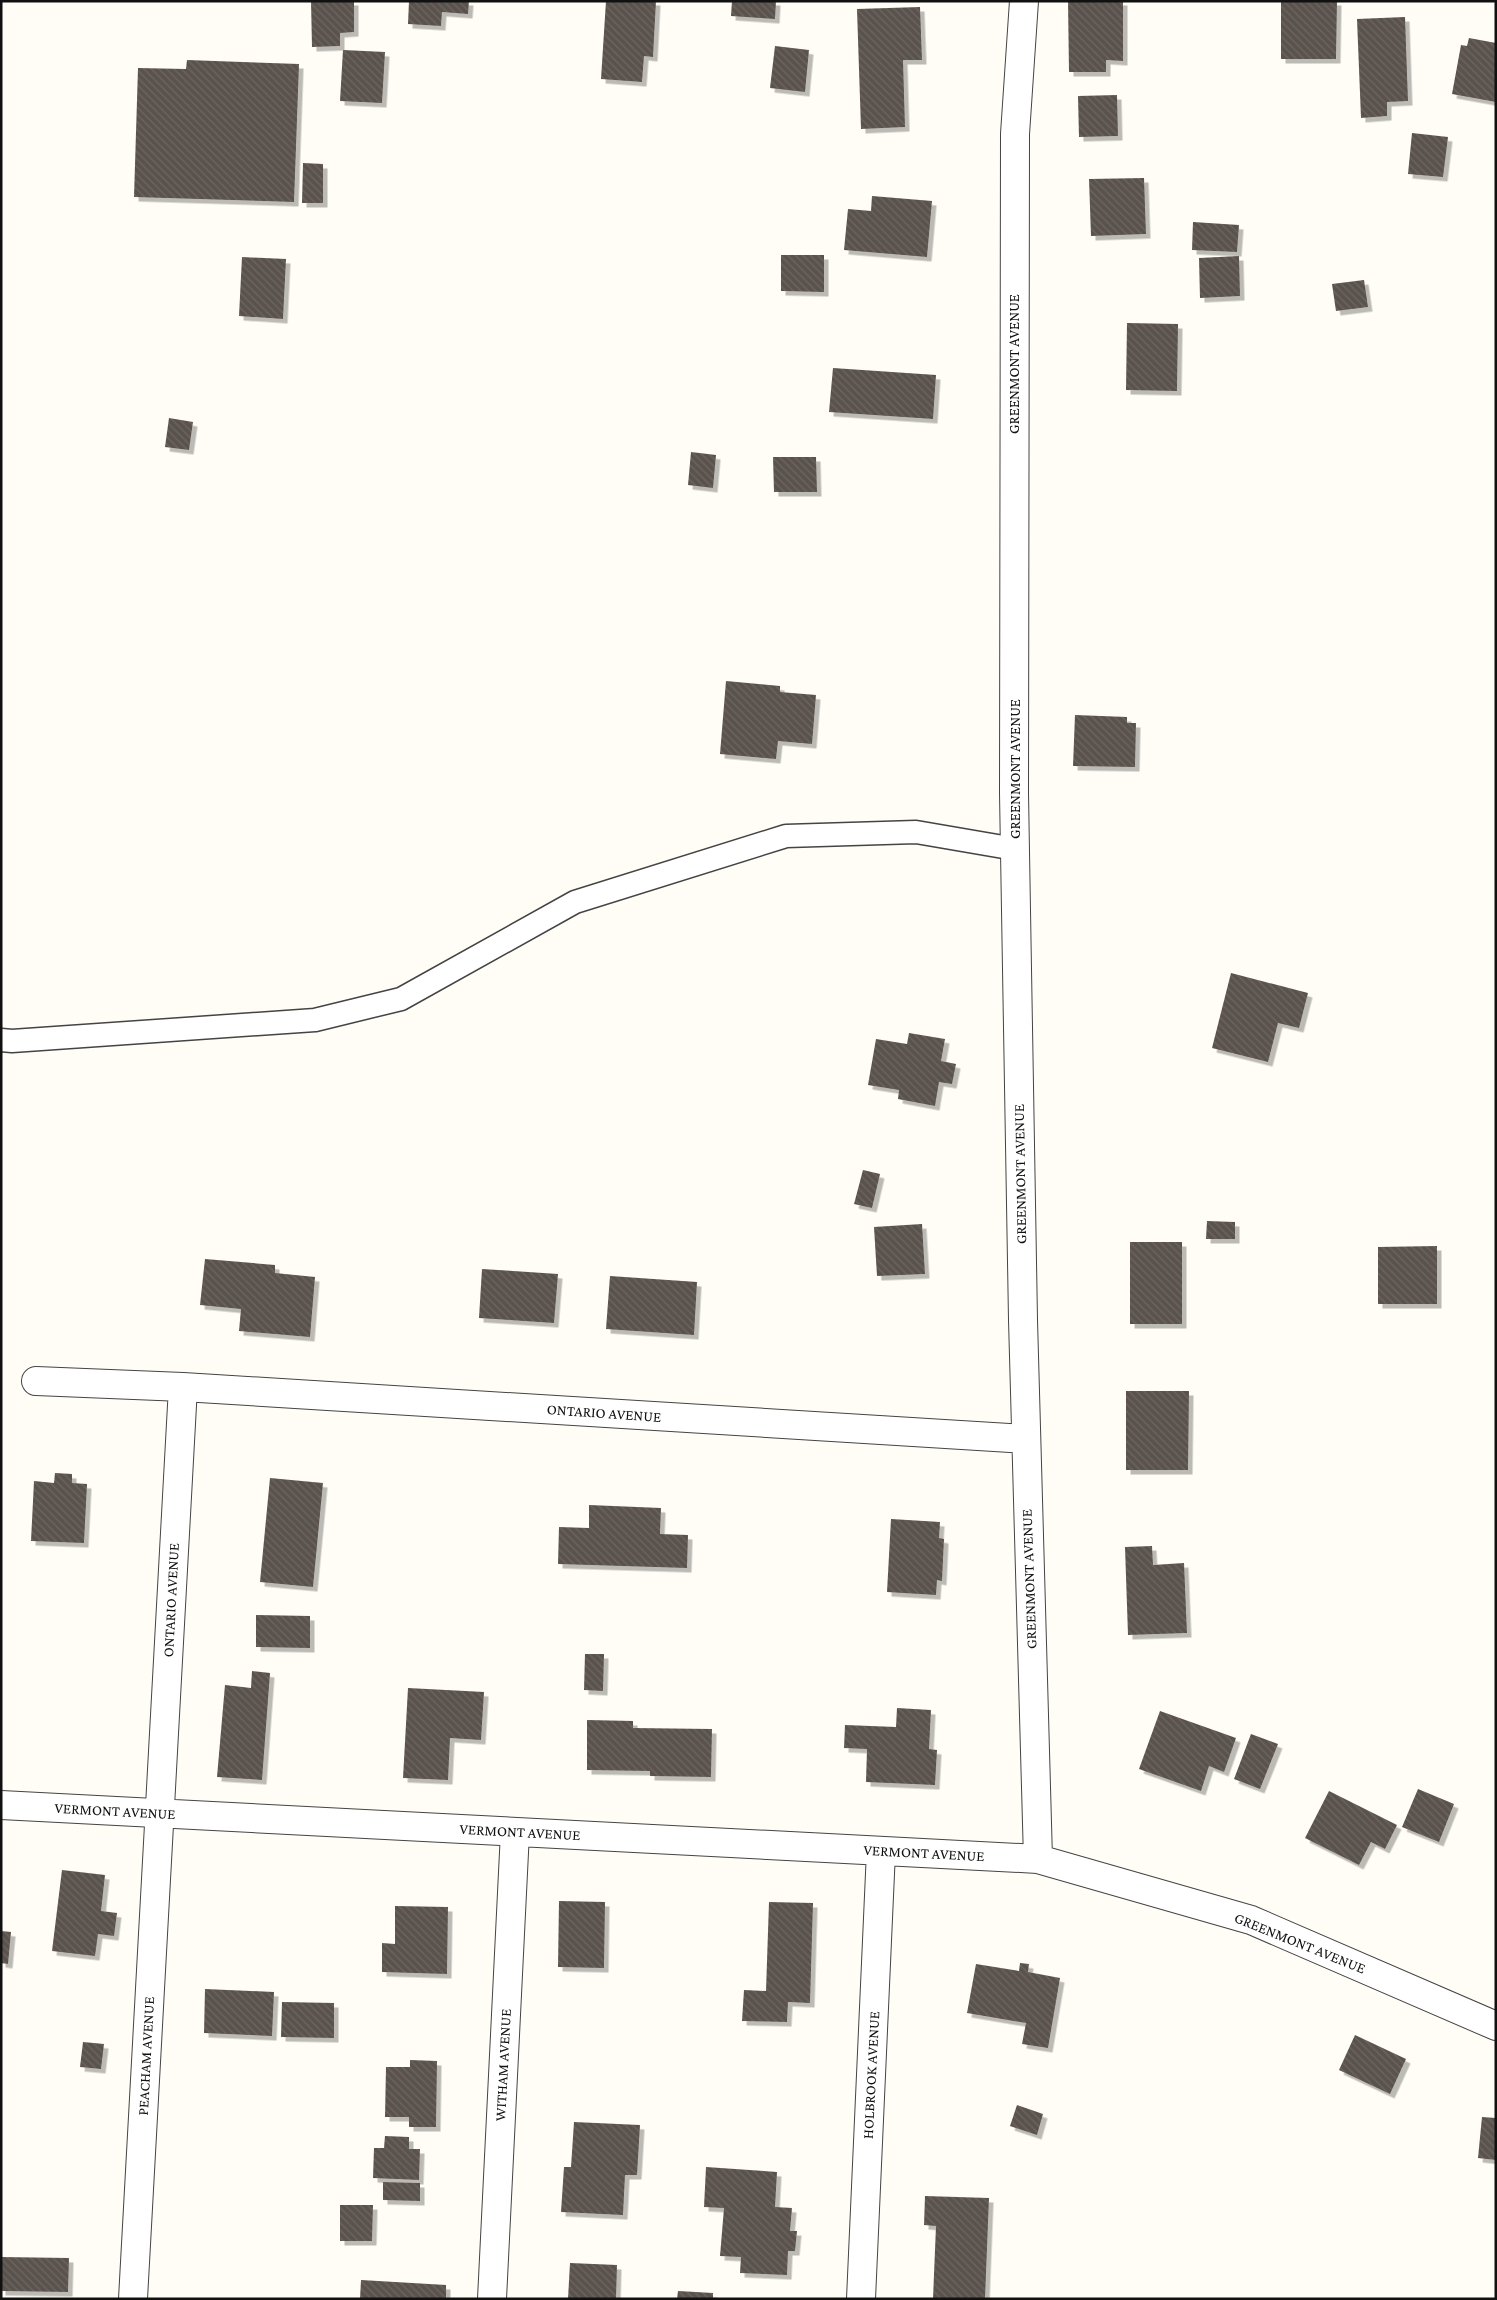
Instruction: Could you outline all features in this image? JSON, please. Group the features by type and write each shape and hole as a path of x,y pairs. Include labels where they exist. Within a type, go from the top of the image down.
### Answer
{"street":[{"name":"GREENMONT AVENUE","path":"1024,1 1015,134 1015,849 1026,1439 1038,1859 1251,1920 1496,2026"},
{"name":"ONTARIO AVENUE","path":"36,1380 183,1387 1026,1439"},
{"name":"ONTARIO AVENUE","path":"159,1813 183,1387"},
{"name":"VERMONT AVENUE","path":"1,1805 1038,1859"},
{"name":"PEACHAM AVENUE","path":"134,2299 159,1813"},
{"name":"WITHAM AVENUE","path":"492,2299 515,1832"},
{"name":"HOLBROOK AVENUE","path":"861,2299 881,1851"}],"lane":[{"path":"1,1040 12,1041 315,1020 401,999 575,902 786,836 916,832 1015,849"}],"building":[{"path":"311,1 354,1 354,32 340,33 340,46 312,47"},
{"path":"409,1 469,1 468,14 442,12 441,26 408,24"},
{"path":"606,1 656,1 653,57 644,56 642,82 601,79"},
{"path":"732,1 776,1 775,19 731,16"},
{"path":"1068,1 1123,1 1123,61 1106,60 1106,72 1069,72"},
{"path":"1281,1 1337,1 1336,59 1281,59"},
{"path":"920,7 922,60 903,60 905,127 861,129 857,9"},
{"path":"1405,17 1408,101 1387,102 1387,116 1361,118 1357,19"},
{"path":"1469,38 1496,43 1496,102 1452,94 1461,45 1467,46"},
{"path":"775,46 809,50 805,92 770,88"},
{"path":"343,50 385,52 382,103 340,101"},
{"path":"187,60 299,64 294,202 134,197 138,68 186,69"},
{"path":"1117,95 1118,136 1079,137 1078,96"},
{"path":"1412,133 1448,137 1443,177 1408,174"},
{"path":"303,163 323,164 323,203 302,203"},
{"path":"1144,178 1146,234 1091,236 1089,179"},
{"path":"872,196 932,201 927,257 844,250 848,209 871,211"},
{"path":"1193,222 1239,225 1237,252 1192,250"},
{"path":"781,255 824,255 824,292 781,291"},
{"path":"1239,256 1240,296 1200,298 1199,258"},
{"path":"242,257 286,259 283,319 239,316"},
{"path":"1364,280 1368,307 1336,311 1332,284"},
{"path":"1127,323 1178,324 1177,391 1126,390"},
{"path":"833,368 936,375 933,419 829,412"},
{"path":"169,418 193,422 189,450 165,447"},
{"path":"691,452 716,455 713,488 688,485"},
{"path":"773,457 816,457 817,492 774,492"},
{"path":"726,681 780,686 780,692 816,695 812,744 778,741 776,759 720,754"},
{"path":"1075,715 1127,717 1127,723 1136,723 1135,767 1073,766"},
{"path":"1231,973 1308,993 1299,1028 1278,1023 1268,1062 1212,1048"},
{"path":"909,1033 945,1039 941,1061 956,1064 952,1084 939,1082 935,1106 898,1099 899,1090 868,1085 876,1039 907,1044"},
{"path":"863,1170 880,1174 872,1208 854,1204"},
{"path":"1207,1221 1235,1222 1235,1239 1206,1239"},
{"path":"922,1224 925,1274 877,1276 874,1227"},
{"path":"1130,1242 1182,1242 1182,1324 1130,1324"},
{"path":"1437,1246 1437,1304 1378,1304 1378,1247"},
{"path":"205,1259 275,1265 275,1273 315,1277 310,1337 239,1331 241,1309 200,1305"},
{"path":"482,1269 558,1274 554,1323 479,1318"},
{"path":"610,1276 697,1282 694,1335 606,1329"},
{"path":"1126,1391 1189,1391 1188,1470 1126,1470"},
{"path":"55,1473 72,1474 72,1483 87,1484 84,1543 31,1541 34,1481 54,1483"},
{"path":"270,1478 323,1483 313,1587 260,1582"},
{"path":"589,1505 661,1508 660,1534 688,1535 687,1568 558,1564 559,1527 589,1528"},
{"path":"891,1519 940,1522 939,1538 944,1539 942,1581 937,1580 936,1595 887,1592"},
{"path":"1152,1546 1153,1565 1184,1563 1187,1633 1128,1635 1125,1547"},
{"path":"256,1615 310,1616 310,1648 256,1647"},
{"path":"585,1654 604,1654 603,1691 584,1690"},
{"path":"252,1671 270,1673 262,1780 217,1777 225,1685 251,1688"},
{"path":"408,1688 484,1692 481,1740 450,1738 448,1780 403,1778"},
{"path":"897,1708 931,1710 929,1749 937,1750 935,1785 866,1782 867,1749 844,1748 845,1725 896,1727"},
{"path":"1160,1711 1236,1738 1224,1772 1209,1766 1201,1791 1139,1769"},
{"path":"587,1720 633,1721 633,1728 712,1729 711,1777 650,1776 650,1771 587,1770"},
{"path":"1251,1734 1278,1744 1260,1789 1234,1779"},
{"path":"1418,1789 1454,1804 1439,1842 1402,1827"},
{"path":"1329,1791 1397,1825 1385,1849 1371,1842 1359,1865 1305,1838"},
{"path":"62,1870 105,1875 101,1911 117,1913 114,1936 98,1934 95,1956 52,1951"},
{"path":"559,1901 605,1902 604,1968 558,1967"},
{"path":"769,1902 813,1903 810,2003 788,2002 787,2022 742,2021 744,1990 766,1991"},
{"path":"395,1906 448,1907 447,1974 382,1972 382,1943 395,1944"},
{"path":"1,1931 11,1932 8,1964 1,1963"},
{"path":"1020,1963 1029,1964 1028,1972 1060,1978 1048,2048 1022,2044 1026,2023 967,2013 976,1964 1019,1971"},
{"path":"205,1989 274,1992 272,2036 204,2033"},
{"path":"282,2002 334,2003 334,2038 281,2037"},
{"path":"1355,2035 1406,2059 1390,2094 1339,2070"},
{"path":"83,2042 104,2044 101,2069 80,2067"},
{"path":"410,2060 437,2061 436,2127 409,2127 409,2117 385,2117 386,2067 410,2067"},
{"path":"1017,2105 1043,2114 1037,2135 1010,2126"},
{"path":"1482,2117 1496,2118 1496,2160 1478,2158"},
{"path":"574,2122 640,2125 637,2175 625,2175 623,2215 561,2212 564,2167 571,2167"},
{"path":"385,2136 409,2137 409,2149 420,2149 419,2180 373,2178 374,2148 384,2148"},
{"path":"706,2167 777,2172 775,2207 792,2208 790,2231 797,2231 795,2251 788,2251 787,2275 740,2273 741,2257 720,2256 724,2208 704,2207"},
{"path":"383,2182 420,2183 420,2201 383,2200"},
{"path":"925,2196 989,2198 985,2299 933,2299 936,2226 924,2225"},
{"path":"340,2205 373,2205 372,2241 340,2241"},
{"path":"1,2257 69,2258 68,2292 1,2291"},
{"path":"570,2263 617,2265 616,2299 568,2299"},
{"path":"361,2280 446,2285 446,2299 360,2299"},
{"path":"678,2291 713,2293 713,2299 677,2299"}]}
